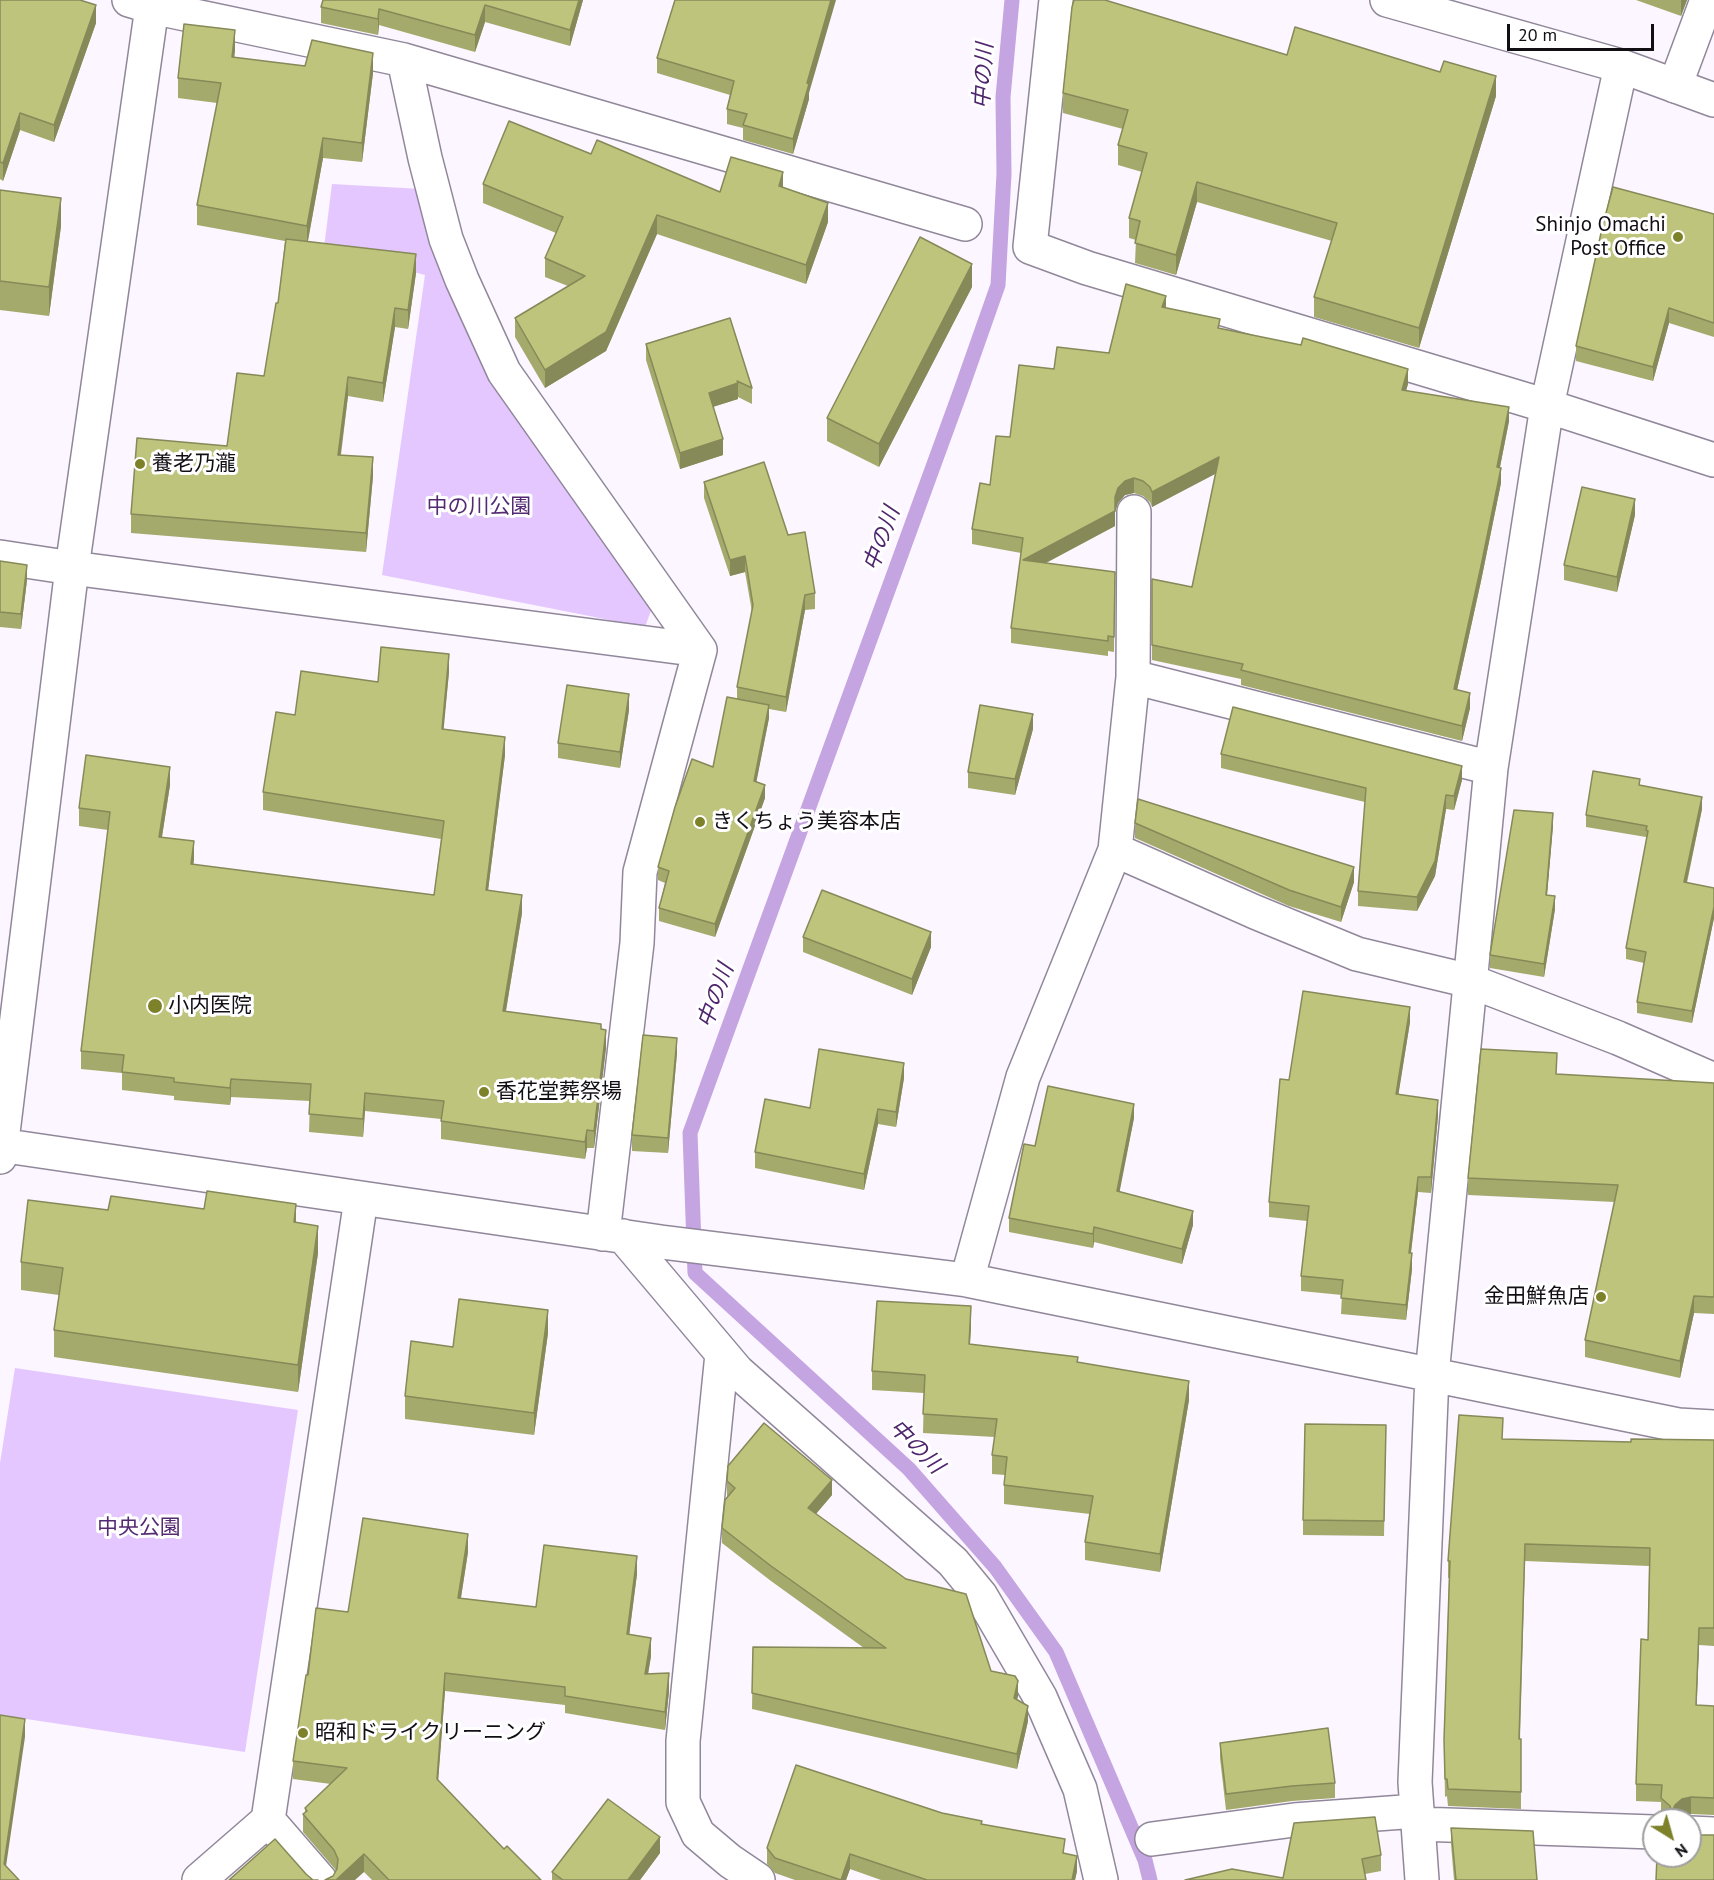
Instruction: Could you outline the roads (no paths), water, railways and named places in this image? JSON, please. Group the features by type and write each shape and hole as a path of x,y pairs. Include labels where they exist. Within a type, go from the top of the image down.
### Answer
{"street":[{"path":"1056,0 1030,247 1087,268 1547,406 1714,460"},
{"path":"1387,0 1621,66 1714,100"},
{"path":"1675,86 1707,0"},
{"path":"964,224 404,60 144,2 1,1149 661,1242 967,1280 1678,1425 1714,1428"},
{"path":"404,60 425,158 446,239 504,372 700,650"},
{"path":"1422,1880 1415,1782 1432,1376 1491,768 1547,406 1621,66"},
{"path":"967,1280 1023,1077 1115,850 1134,678 1134,512"},
{"path":"0,557 700,650"},
{"path":"700,650 640,872 637,943 613,1235 737,1371 953,1562 981,1596 1040,1697 1080,1789 1101,1880"},
{"path":"1134,678 1491,768"},
{"path":"1115,850 1357,954 1470,981 1618,1038 1714,1080"},
{"path":"198,1880 268,1820 361,1198"},
{"path":"722,1354 683,1741 683,1802 698,1834 730,1861 758,1880"},
{"path":"1152,1839 1294,1820 1418,1817 1642,1831"},
{"path":"268,1820 320,1880"}],"waterway":[{"name":"中の川","path":"1012,0 1003,97 1004,174 998,285 690,1133 695,1273 909,1469 995,1567 1056,1652 1145,1860 1150,1880"}],"place":[{"name":"Shinjo Omachi Post Office","path":"1678,237"},
{"name":"養老乃瀧","path":"140,464"},
{"name":"きくちょう美容本店","path":"700,822"},
{"name":"小内医院","path":"155,1006"},
{"name":"香花堂葬祭場","path":"484,1092"},
{"name":"金田鮮魚店","path":"1601,1297"},
{"name":"昭和ドライクリーニング","path":"303,1733"}],"park label":[{"name":"中の川公園","path":"479,507"},
{"name":"中央公園","path":"139,1528"}]}
